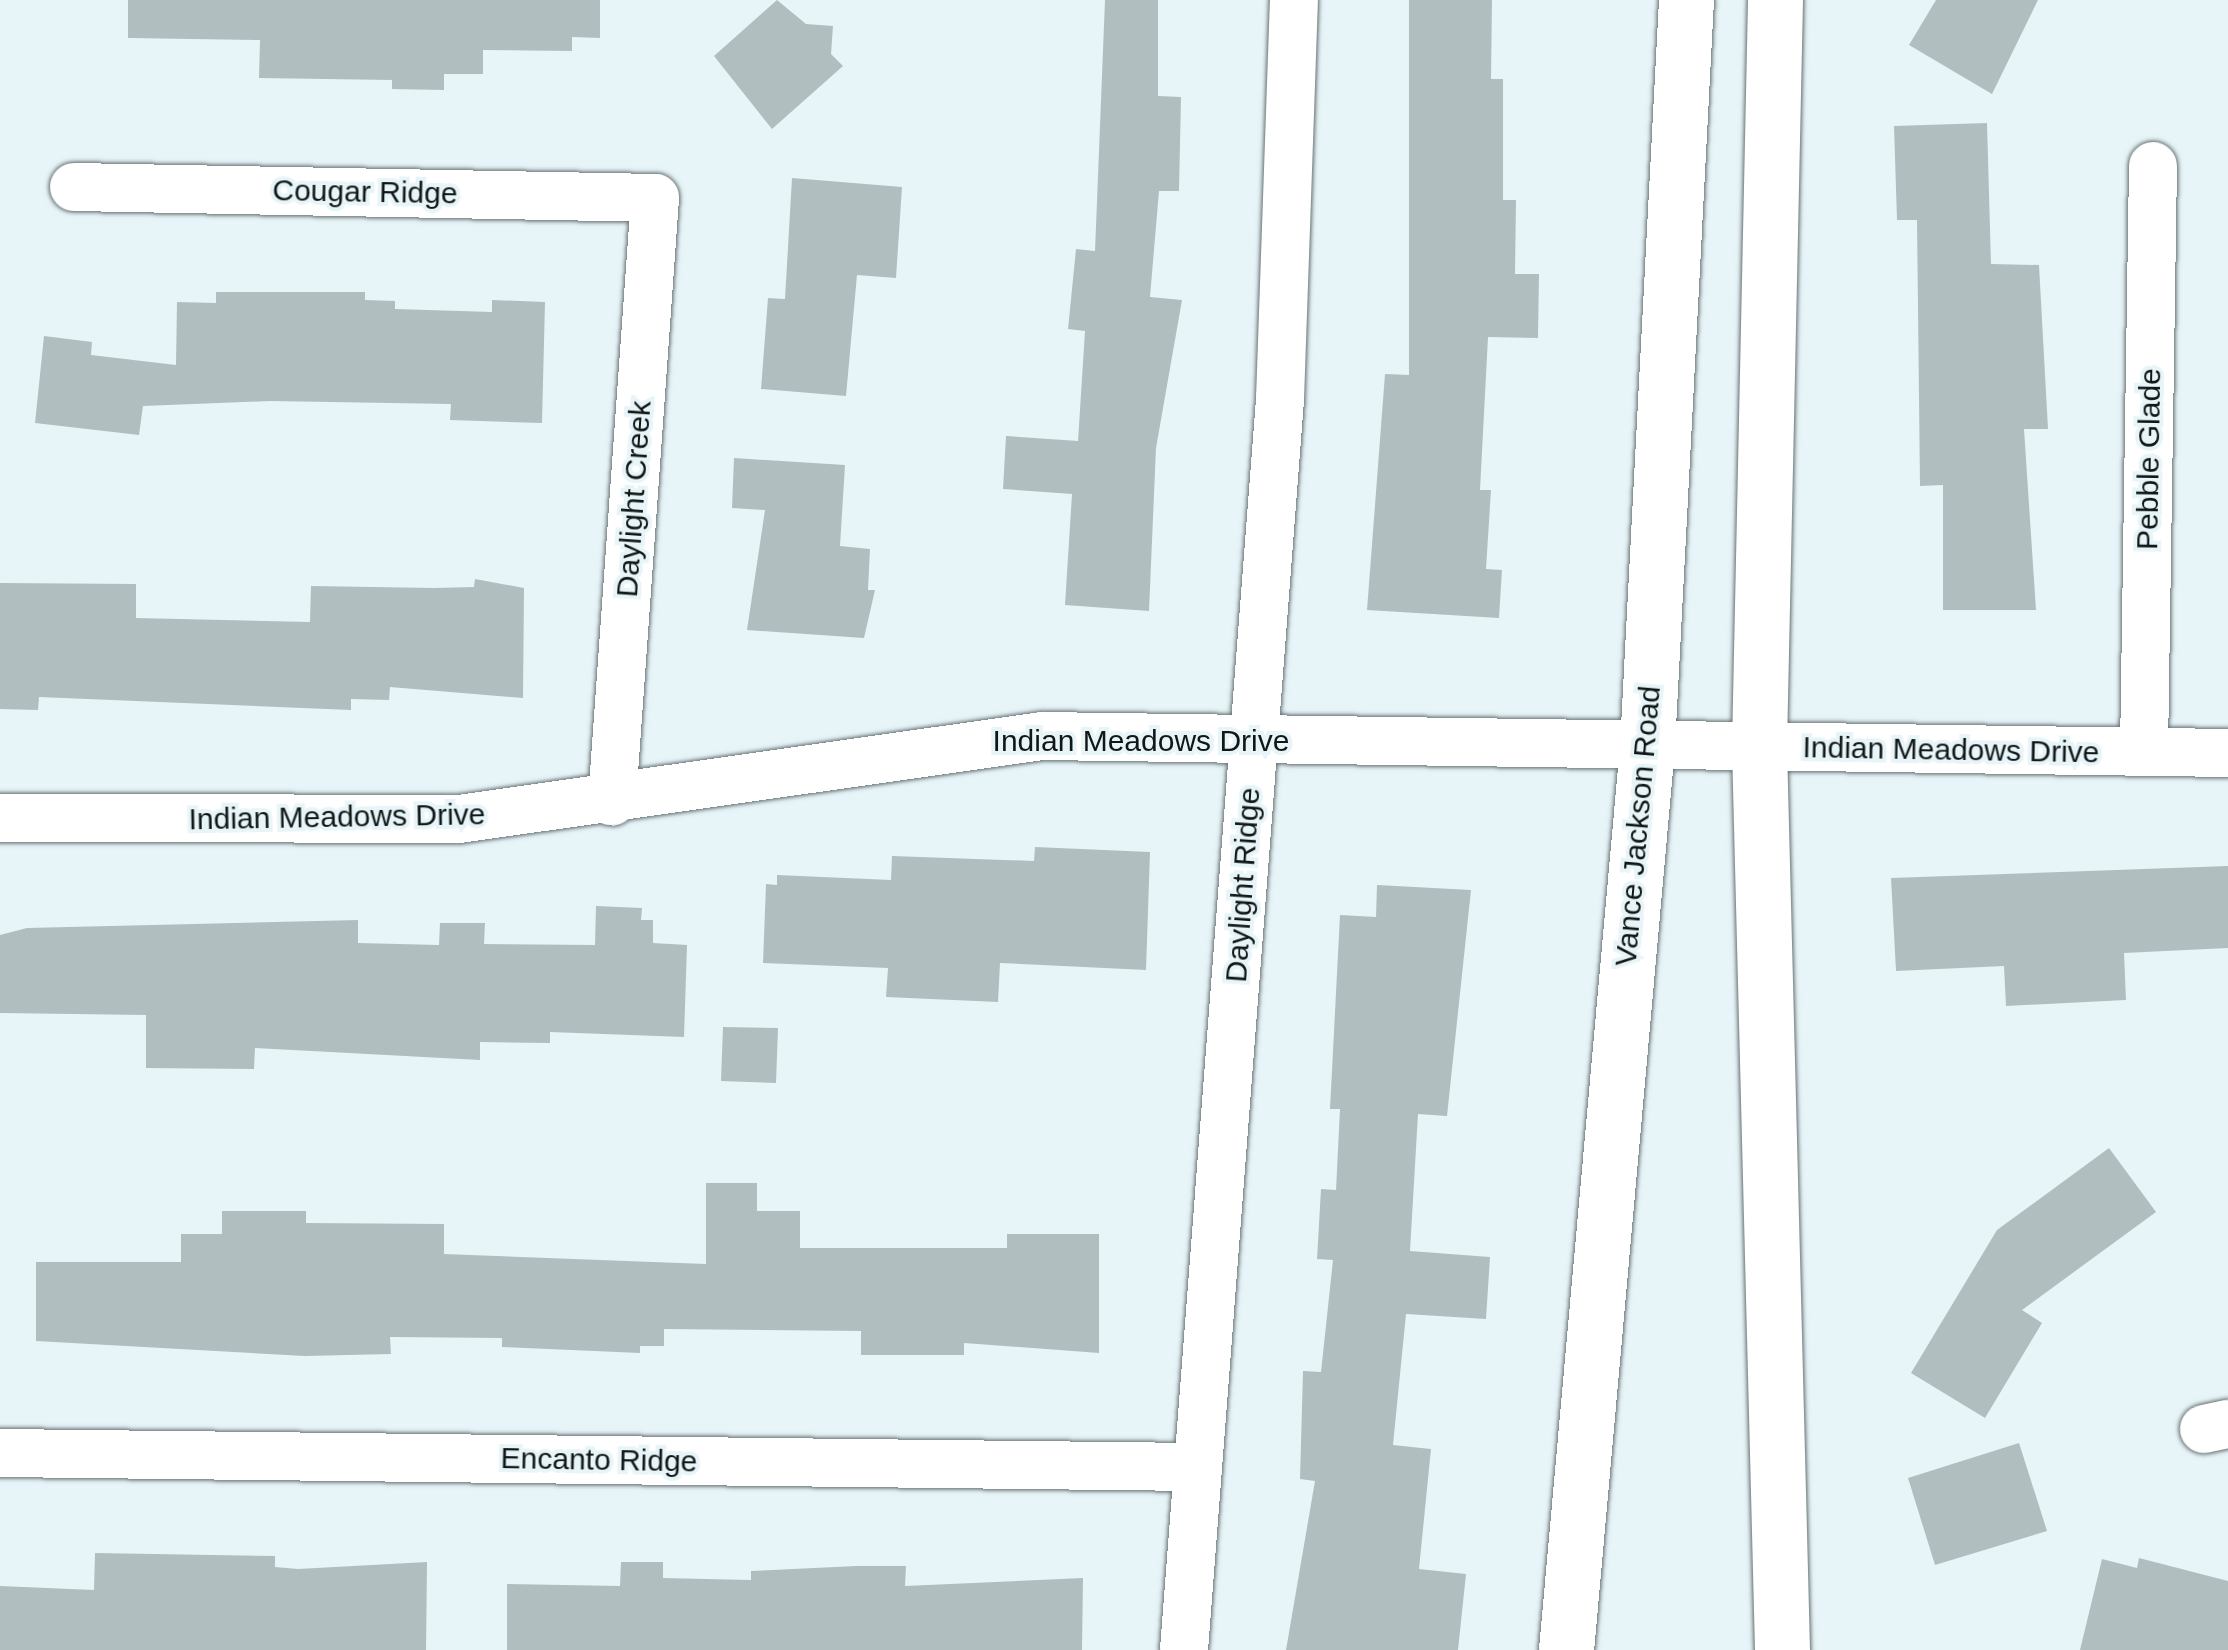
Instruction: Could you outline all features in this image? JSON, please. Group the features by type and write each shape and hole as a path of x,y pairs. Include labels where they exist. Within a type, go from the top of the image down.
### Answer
{"main road":[{"name":"Vance Jackson Road","path":"1566,1650 1647,746 1686,0"},
{"path":"1775,0 1759,747 1782,1650"}],"street":[{"name":"Daylight Ridge","path":"1184,1650 1280,399 1294,0"},
{"name":"Pebble Glade","path":"2144,752 2154,166"},
{"name":"Cougar Ridge","path":"74,186 655,198"},
{"name":"Daylight Creek","path":"612,800 655,198"},
{"name":"Indian Meadows Drive","path":"0,818 370,822 612,800 964,743 1254,740 2228,753"},
{"name":"Encanto Ridge","path":"0,1452 1198,1468"}],"building":[{"path":"128,0 600,0 600,38 572,37 572,51 483,50 483,74 444,74 444,90 392,89 392,80 259,78 260,40 128,38"},
{"path":"777,0 806,24 833,26 831,54 843,66 772,129 714,56"},
{"path":"1105,0 1158,0 1158,96 1181,97 1179,191 1159,191 1150,297 1182,300 1156,448 1149,611 1065,605 1072,494 1003,489 1006,436 1078,441 1085,331 1068,329 1076,249 1095,251"},
{"path":"1409,0 1492,0 1491,79 1503,79 1503,200 1516,200 1515,274 1539,274 1538,338 1488,337 1480,490 1491,490 1486,569 1502,570 1499,618 1367,610 1385,374 1409,375"},
{"path":"1936,0 2038,0 1992,94 1909,45"},
{"path":"1987,123 1991,264 2039,265 2048,429 2024,429 2036,610 1943,610 1943,485 1920,486 1917,220 1897,220 1894,126"},
{"path":"792,178 902,187 896,278 857,275 846,396 761,389 768,298 785,299"},
{"path":"216,292 365,292 365,300 395,301 395,309 492,312 492,300 545,302 542,423 450,420 451,404 270,401 143,406 139,435 35,423 44,336 92,342 91,355 176,365 177,302 216,303"},
{"path":"734,458 845,465 840,546 870,549 868,590 875,590 864,638 747,630 765,510 732,508"},
{"path":"475,579 524,588 523,698 390,687 389,700 351,699 351,710 39,697 38,710 0,709 0,583 136,584 136,618 310,622 311,586 474,587"},
{"path":"1035,847 1150,852 1146,970 1000,963 998,1002 886,997 888,968 763,963 766,884 777,885 777,875 891,880 892,856 1034,861"},
{"path":"2228,866 2228,948 2124,953 2126,1000 2006,1006 2004,966 1896,971 1891,878"},
{"path":"1377,885 1471,890 1447,1116 1418,1114 1410,1251 1490,1257 1486,1319 1406,1314 1393,1445 1431,1449 1419,1569 1466,1574 1458,1650 1286,1650 1315,1481 1300,1479 1303,1371 1321,1372 1333,1260 1317,1259 1321,1189 1336,1190 1340,1109 1330,1109 1340,915 1376,917"},
{"path":"596,906 642,908 641,920 653,920 653,943 687,945 684,1037 550,1032 550,1043 480,1042 480,1060 255,1048 254,1069 146,1068 146,1015 0,1013 0,935 27,928 358,920 358,943 439,945 440,923 485,923 484,944 595,945"},
{"path":"723,1027 778,1028 776,1083 721,1081"},
{"path":"2109,1148 2156,1212 2022,1310 2042,1323 1985,1418 1911,1373 1997,1230"},
{"path":"706,1183 757,1183 757,1211 800,1211 800,1248 1007,1248 1007,1234 1099,1234 1099,1353 964,1343 964,1355 861,1355 861,1331 664,1329 664,1346 640,1346 640,1353 502,1347 502,1338 390,1337 391,1354 305,1356 36,1341 36,1262 181,1262 181,1234 222,1234 222,1211 306,1211 306,1223 444,1224 444,1254 706,1264"},
{"path":"2019,1443 2047,1531 1935,1565 1908,1478"},
{"path":"95,1553 275,1556 275,1567 298,1569 427,1562 426,1650 0,1650 0,1586 94,1590"},
{"path":"2139,1558 2228,1581 2228,1650 2080,1650 2102,1559 2137,1568"},
{"path":"621,1562 663,1562 663,1578 751,1580 751,1571 906,1566 905,1586 1083,1578 1082,1650 507,1650 507,1584 620,1586"}]}
